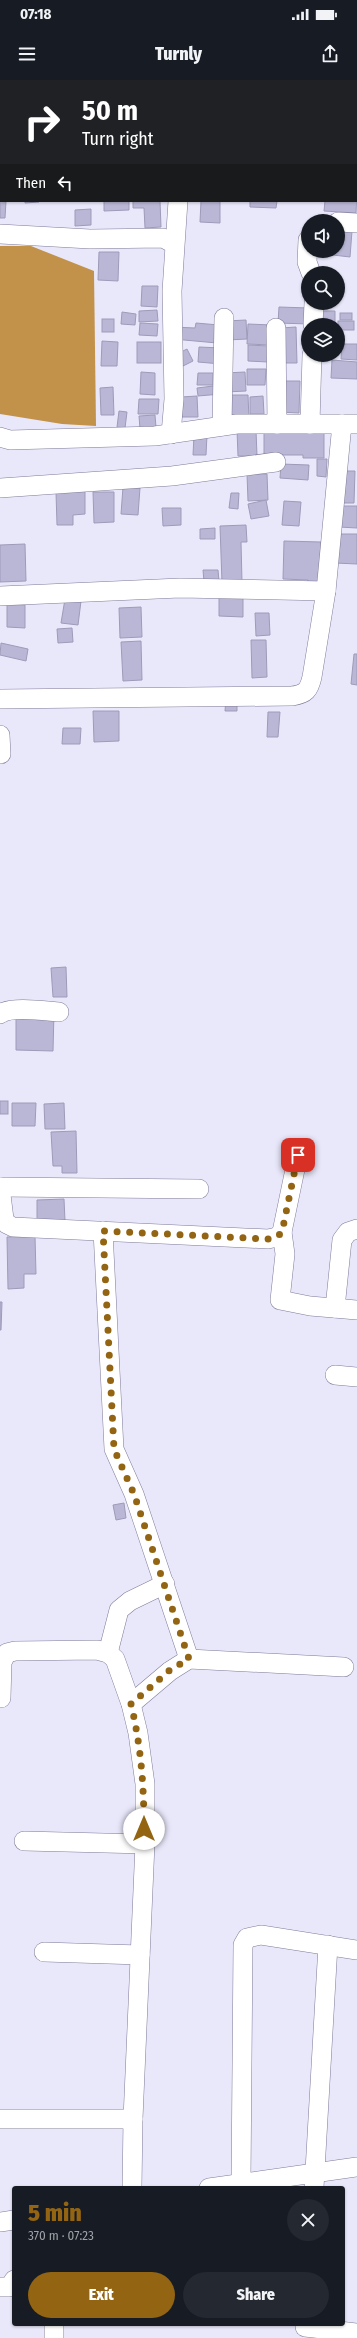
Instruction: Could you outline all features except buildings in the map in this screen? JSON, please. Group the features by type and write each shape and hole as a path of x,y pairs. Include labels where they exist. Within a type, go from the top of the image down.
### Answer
{"street":[{"path":"171,434 174,399 172,291 178,202"},
{"path":"345,222 357,223"},
{"path":"0,234 90,239 163,238 174,244"},
{"path":"222,426 224,318"},
{"path":"276,328 277,424"},
{"path":"310,424 312,362"},
{"path":"0,437 10,440 25,440 155,436 222,426 349,424 326,591 312,677 310,688 304,694 0,699"},
{"path":"0,488 172,476 276,462"},
{"path":"0,596 180,588 326,591"},
{"path":"0,735 1,754"},
{"path":"0,1014 14,1010 59,1012"},
{"path":"298,1155 282,1232 285,1254 280,1300 310,1306 357,1310"},
{"path":"199,1189 0,1187 4,1219 7,1224 24,1228 268,1239 277,1237 282,1232"},
{"path":"336,1308 342,1240 348,1232 357,1229"},
{"path":"103,1231 114,1449 134,1494 189,1659"},
{"path":"335,1375 357,1377"},
{"path":"108,1653 118,1610 130,1600 165,1584"},
{"path":"0,1698 2,1662 7,1653 15,1651 82,1650 108,1653 115,1659 131,1704 138,1733 144,1784 144,1844 133,2119 132,2186"},
{"path":"131,1704 170,1670 189,1659 344,1667"},
{"path":"24,1841 144,1844"},
{"path":"240,2183 243,1945 247,1938 262,1935 357,1950"},
{"path":"315,2180 328,1945"},
{"path":"44,1952 140,1955"},
{"path":"0,2119 133,2119"},
{"path":"221,2186 240,2183 315,2180 357,2167"},
{"path":"0,2222 12,2220"},
{"path":"0,2287 10,2286 12,2283"},
{"path":"54,2326 54,2338"},
{"path":"305,2330 357,2333"}],"shaded area":[{"path":"0,246 31,246 94,271 96,426 62,424 0,414"}],"route":[{"path":"144,1829 144,1784 138,1733 131,1704 170,1670 189,1659 134,1494 117,1460 114,1449 112,1438 104,1284 103,1231 268,1239 277,1237 282,1232 298,1155"}]}
